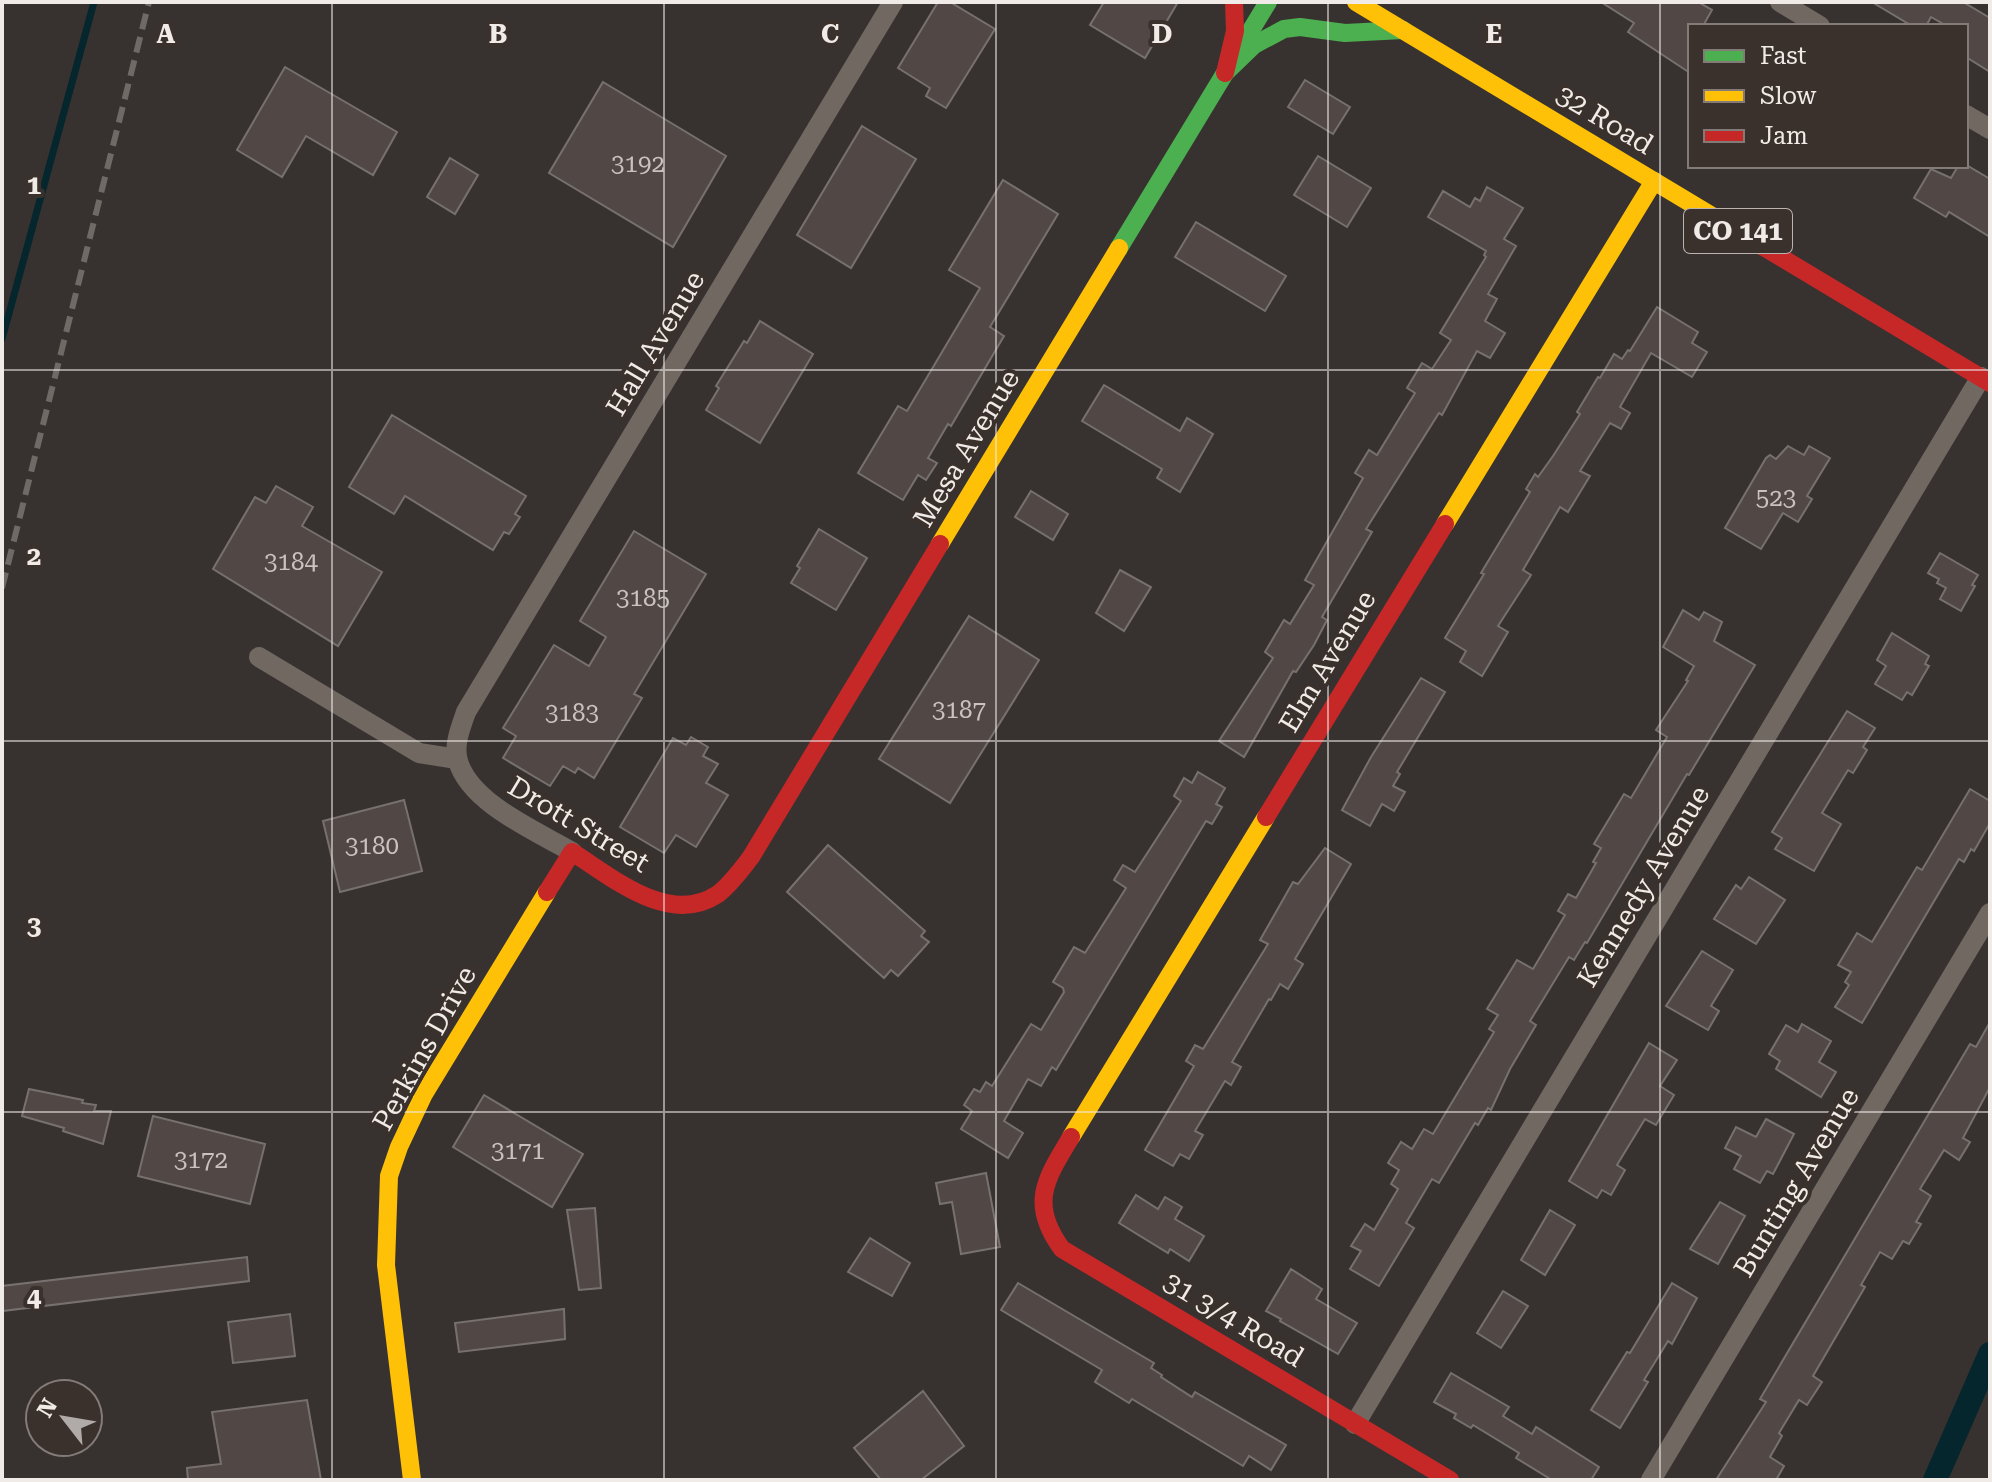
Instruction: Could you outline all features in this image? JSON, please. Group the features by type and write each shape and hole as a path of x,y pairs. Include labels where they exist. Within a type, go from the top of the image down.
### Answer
{"street":[{"name":"Hall Avenue","path":"457,759 457,740 466,712 893,2"},
{"path":"1225,73 1235,31 1234,2"},
{"name":"Mesa Avenue","path":"693,905 714,896 751,857 1268,2"},
{"name":"32 Road","path":"1356,2 1986,380"},
{"path":"1780,2 1817,24"},
{"path":"1225,73 1254,45 1284,29 1300,27 1345,33 1403,30"},
{"path":"1968,116 1990,129"},
{"name":"Elm Avenue","path":"1050,1172 1654,181"},
{"name":"Kennedy Avenue","path":"1355,1424 1986,380"},
{"path":"259,657 419,753 457,759"},
{"name":"Drott Street","path":"457,759 466,778 483,799 655,902 673,906 693,905"},
{"name":"Perkins Drive","path":"412,1480 386,1265 389,1176 424,1094 572,852"},
{"name":"Bunting Avenue","path":"1651,1480 1990,913"},
{"name":"31 3/4 Road","path":"1050,1172 1043,1198 1044,1226 1062,1249 1450,1480"}],"building":[{"path":"938,2 950,2 995,29 946,108 926,96 930,88 898,68"},
{"path":"1104,2 1178,2 1145,58 1090,25"},
{"path":"1601,2 1698,2 1712,10 1704,24 1688,24 1688,72 1628,32 1634,23"},
{"path":"1872,2 1963,2 1990,18 1990,72 1968,58 1968,24 1943,24 1931,17 1927,24 1909,24"},
{"path":"285,67 397,132 373,175 306,136 282,177 237,150"},
{"path":"1305,80 1350,107 1333,134 1288,107"},
{"path":"603,82 726,156 673,247 549,173"},
{"path":"862,126 916,159 851,268 797,235"},
{"path":"1318,156 1371,188 1347,227 1294,195"},
{"path":"450,158 478,175 455,214 427,197"},
{"path":"1968,166 1990,179 1990,237 1949,212 1946,217 1914,198 1931,169 1951,178 1957,168"},
{"path":"1003,180 1058,214 990,327 1004,336 951,426 948,424 928,458 937,463 926,480 918,475 903,500 858,473 898,406 907,411 980,288 949,270"},
{"path":"1487,187 1523,208 1504,239 1516,246 1488,294 1497,299 1485,321 1505,333 1490,358 1477,351 1442,415 1439,413 1366,529 1372,532 1322,617 1327,620 1314,645 1296,672 1293,671 1244,757 1219,741 1273,658 1265,652 1284,620 1290,624 1314,585 1305,580 1363,478 1355,473 1369,450 1377,455 1415,393 1407,388 1422,363 1432,369 1451,340 1440,333 1486,257 1486,251 1428,217 1443,191 1470,207 1475,198 1480,201"},
{"path":"1196,222 1286,276 1265,311 1175,257"},
{"path":"1657,307 1698,332 1692,343 1707,352 1692,377 1651,353 1620,407 1630,413 1621,429 1610,423 1580,471 1590,476 1568,512 1560,507 1523,570 1531,575 1498,626 1508,632 1482,676 1460,662 1466,651 1445,638 1530,492 1526,489 1535,474 1538,477 1553,456 1614,354 1622,359 1630,351"},
{"path":"760,321 813,354 760,443 706,410 719,388 716,386"},
{"path":"1104,385 1180,431 1187,418 1213,434 1180,492 1157,478 1162,469 1082,421"},
{"path":"392,415 526,496 515,514 520,517 509,534 504,532 493,550 405,496 394,514 349,487"},
{"path":"1788,446 1804,455 1809,446 1830,458 1807,496 1812,499 1798,522 1783,513 1761,549 1725,528 1766,458 1770,455 1776,459"},
{"path":"276,486 313,507 302,526 382,572 338,646 213,569 255,497 266,503"},
{"path":"1031,491 1068,514 1053,540 1015,517"},
{"path":"819,529 867,558 836,610 791,583 800,568 797,566"},
{"path":"634,531 706,574 634,694 642,698 594,778 578,768 575,773 563,766 550,786 503,758 516,736 503,728 554,645 589,666 606,637 580,621"},
{"path":"1940,553 1978,575 1961,611 1940,599 1946,588 1937,583 1939,579 1928,573"},
{"path":"1120,570 1151,587 1124,631 1096,613"},
{"path":"1683,610 1699,620 1704,612 1722,622 1714,641 1755,665 1587,943 1574,960 1569,957 1530,1021 1536,1025 1491,1110 1488,1108 1478,1125 1475,1123 1439,1183 1432,1179 1406,1223 1414,1228 1379,1286 1350,1269 1361,1251 1351,1246 1365,1224 1374,1230 1398,1189 1391,1184 1399,1170 1388,1163 1401,1142 1412,1149 1424,1129 1433,1134 1494,1032 1489,1029 1498,1015 1487,1009 1517,960 1533,969 1565,915 1558,911 1568,894 1576,898 1596,863 1593,862 1601,848 1594,844 1624,794 1631,798 1667,737 1656,730 1688,681 1694,666 1663,647"},
{"path":"969,616 1039,660 950,803 879,759"},
{"path":"1892,633 1929,656 1925,664 1929,666 1912,695 1907,692 1902,700 1875,684 1886,666 1877,660"},
{"path":"1421,678 1445,692 1397,772 1400,774 1393,786 1405,792 1394,811 1382,804 1370,826 1342,810"},
{"path":"1847,711 1875,728 1863,747 1867,750 1853,773 1848,770 1822,813 1841,824 1814,871 1775,849 1782,838 1772,832"},
{"path":"691,737 708,747 703,756 718,764 706,783 728,795 696,847 676,835 664,853 620,827 673,738 686,745"},
{"path":"1198,772 1225,788 1216,804 1222,807 1212,824 1206,821 1056,1070 1052,1067 1041,1086 1028,1079 1004,1121 1023,1133 1008,1158 961,1129 972,1111 964,1105 974,1089 980,1092 986,1082 992,1086 1031,1024 1041,1030 1064,992 1053,982 1074,947 1085,953 1126,888 1114,880 1123,865 1135,872 1181,801 1174,796 1184,778 1192,783"},
{"path":"1970,789 1990,801 1990,823 1974,851 1971,849 1964,862 1959,859 1862,1023 1835,1007 1849,985 1845,982 1851,972 1838,965 1857,933 1872,942 1917,867 1922,870"},
{"path":"404,800 422,871 340,892 323,821"},
{"path":"828,845 925,931 921,936 929,942 898,976 891,970 884,978 787,892"},
{"path":"1325,848 1351,864 1295,959 1303,964 1288,989 1280,984 1232,1062 1241,1067 1231,1085 1225,1081 1195,1131 1203,1135 1189,1159 1180,1154 1173,1166 1145,1150 1194,1066 1186,1061 1195,1045 1203,1049 1268,944 1260,940 1293,882 1298,884"},
{"path":"1749,877 1785,900 1756,944 1714,919 1736,885 1741,889"},
{"path":"1702,951 1733,970 1711,1006 1719,1011 1708,1030 1666,1006"},
{"path":"1990,1022 1990,1087 1963,1138 1970,1142 1959,1160 1944,1150 1920,1189 1931,1196 1916,1222 1921,1224 1909,1244 1903,1241 1892,1259 1880,1252 1861,1285 1865,1287 1813,1376 1822,1382 1807,1405 1799,1400 1779,1433 1782,1436 1770,1457 1784,1466 1776,1480 1716,1480 1766,1402 1760,1399 1970,1044 1976,1047"},
{"path":"1802,1024 1831,1041 1819,1062 1836,1072 1821,1097 1776,1069 1780,1061 1769,1054 1786,1025 1798,1032"},
{"path":"1649,1043 1677,1060 1660,1086 1674,1095 1656,1125 1645,1119 1617,1165 1625,1170 1611,1195 1602,1190 1597,1198 1569,1181"},
{"path":"29,1089 83,1100 82,1103 96,1105 94,1111 111,1111 103,1144 22,1116"},
{"path":"484,1095 583,1154 552,1207 453,1147"},
{"path":"153,1116 265,1144 250,1204 138,1176"},
{"path":"1766,1119 1794,1134 1773,1174 1767,1171 1760,1183 1734,1169 1741,1156 1725,1148 1736,1127 1756,1137"},
{"path":"986,1173 1000,1247 961,1254 952,1202 940,1204 936,1183"},
{"path":"1136,1195 1158,1209 1165,1197 1182,1207 1175,1219 1204,1236 1189,1261 1170,1249 1168,1253 1119,1223"},
{"path":"1720,1202 1745,1216 1718,1264 1690,1249"},
{"path":"595,1208 601,1288 579,1290 567,1210"},
{"path":"1550,1210 1575,1225 1545,1275 1521,1260"},
{"path":"870,1238 910,1263 892,1296 848,1272"},
{"path":"247,1257 249,1281 2,1311 2,1286"},
{"path":"1291,1269 1322,1289 1316,1299 1357,1323 1338,1354 1266,1311"},
{"path":"1018,1283 1154,1363 1151,1368 1161,1377 1192,1397 1195,1392 1286,1445 1271,1470 1249,1456 1243,1466 1132,1399 1129,1403 1095,1382 1102,1370 1001,1310"},
{"path":"1672,1283 1697,1298 1672,1344 1668,1341 1644,1380 1648,1382 1620,1428 1591,1410"},
{"path":"1503,1291 1528,1306 1501,1348 1477,1333"},
{"path":"564,1309 565,1339 459,1352 455,1323"},
{"path":"290,1314 295,1356 233,1363 228,1322"},
{"path":"1451,1373 1509,1407 1503,1416 1532,1434 1536,1427 1599,1467 1591,1480 1552,1480 1516,1458 1519,1453 1473,1425 1471,1428 1454,1418 1456,1414 1434,1402"},
{"path":"923,1391 964,1446 921,1480 881,1480 854,1448"},
{"path":"307,1400 321,1480 188,1480 187,1468 221,1464 212,1412"}],"waterway":[{"path":"2,339 94,2"},
{"path":"1935,1480 1990,1354"}],"railway":[{"path":"2,588 149,2"}],"traffic: fast":[{"path":"1119,248 1268,2"},
{"path":"1225,73 1254,45 1284,29 1300,27 1345,33 1403,30"}],"traffic: slow":[{"path":"1356,2 1762,246"},
{"path":"1445,524 1654,181"},
{"path":"940,544 1119,248"},
{"path":"1071,1137 1266,817"},
{"path":"412,1480 386,1265 389,1176 424,1094 547,892"}],"traffic: jam":[{"path":"1225,73 1235,31 1234,2"},
{"path":"1762,246 1990,383"},
{"path":"1266,817 1445,524"},
{"path":"547,892 572,852 623,885 661,902 680,905 699,903 723,890 751,857 940,544"},
{"path":"1071,1137 1054,1166 1044,1192 1046,1219 1062,1249 1450,1480"}]}
